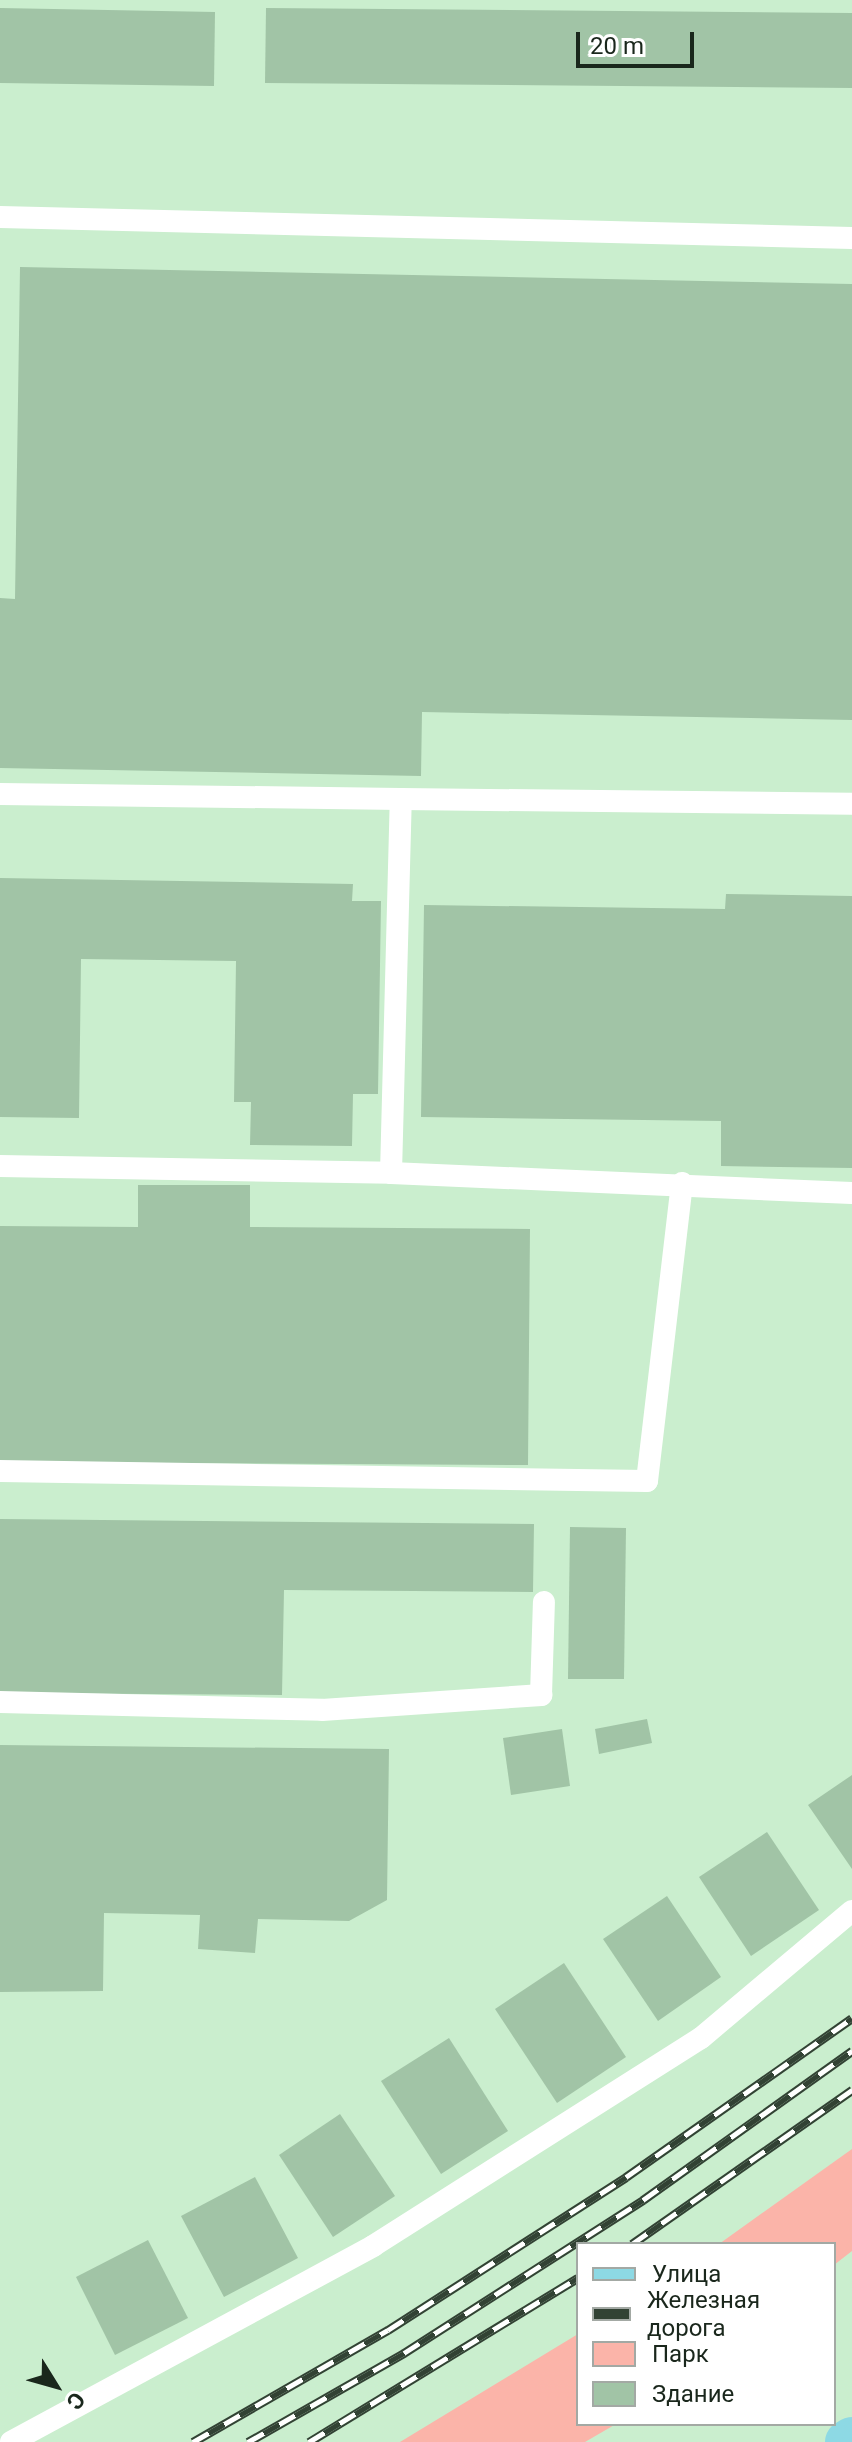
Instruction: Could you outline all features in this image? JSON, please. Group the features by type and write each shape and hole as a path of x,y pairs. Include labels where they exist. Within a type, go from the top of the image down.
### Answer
{"main road":[{"path":"847,2442 852,2439"}],"lane":[{"path":"0,217 852,238"},
{"path":"0,794 852,804"},
{"path":"391,1173 401,799"},
{"path":"0,1166 391,1173 682,1183 852,1193"},
{"path":"0,1471 647,1481 682,1183"},
{"path":"0,1702 322,1710 541,1695 544,1602"},
{"path":"11,2442 452,2196 701,2038 852,1911"}],"green space":[{"path":"852,2149 852,2251 836,2263 836,2242 722,2242"},
{"path":"576,2335 576,2426 613,2426 585,2442 400,2442"}],"building":[{"path":"0,8 215,12 214,86 0,83"},
{"path":"266,8 852,13 852,88 265,83"},
{"path":"20,267 852,284 852,720 422,712 421,776 0,768 0,598 15,599"},
{"path":"0,878 353,884 352,901 381,901 378,1094 353,1094 352,1146 250,1145 251,1102 234,1102 236,961 81,959 79,1118 0,1117"},
{"path":"726,894 852,896 852,1168 721,1166 721,1121 421,1117 424,905 725,909"},
{"path":"138,1185 250,1185 250,1227 530,1229 528,1465 0,1462 0,1226 138,1227"},
{"path":"0,1519 534,1524 533,1592 284,1590 282,1695 0,1693"},
{"path":"570,1527 626,1528 624,1679 568,1679"},
{"path":"647,1719 652,1743 599,1754 595,1729"},
{"path":"562,1729 570,1786 511,1795 503,1738"},
{"path":"0,1745 389,1749 387,1900 349,1921 258,1919 255,1953 198,1949 200,1915 104,1913 103,1991 0,1992"},
{"path":"852,1775 852,1869 808,1805"},
{"path":"767,1832 819,1910 751,1956 699,1877"},
{"path":"667,1896 721,1977 658,2021 603,1939"},
{"path":"564,1963 626,2057 557,2103 495,2009"},
{"path":"449,2038 508,2131 441,2174 381,2081"},
{"path":"340,2114 395,2196 333,2237 279,2155"},
{"path":"255,2177 298,2258 224,2297 181,2216"},
{"path":"148,2240 188,2318 115,2355 76,2277"}],"railway":[{"path":"193,2442 388,2330 626,2177 852,2018"},
{"path":"577,2242 643,2200 852,2051"},
{"path":"635,2242 852,2090"},
{"path":"248,2442 404,2353 576,2243"},
{"path":"309,2442 576,2279"}]}
